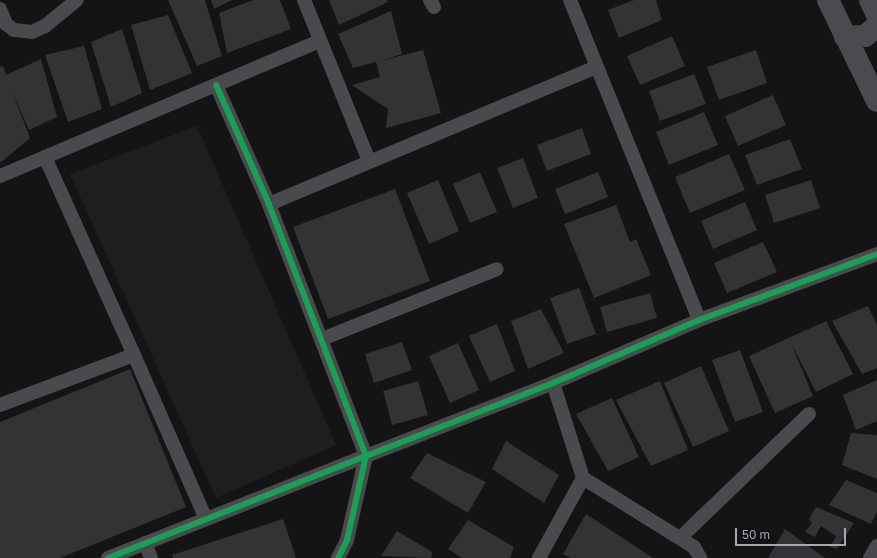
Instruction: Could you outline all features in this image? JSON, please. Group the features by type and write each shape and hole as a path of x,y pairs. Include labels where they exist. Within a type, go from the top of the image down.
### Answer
{"main road":[{"path":"828,0 877,101"},
{"path":"870,0 877,15"},
{"path":"845,37 866,36 877,26"}],"street":[{"path":"0,9 6,24 14,30 32,32 45,26 77,0"},
{"path":"304,0 369,161"},
{"path":"570,0 700,320"},
{"path":"0,176 320,41"},
{"path":"269,204 597,67"},
{"path":"216,85 269,204 366,456 347,540 338,558"},
{"path":"45,158 206,519"},
{"path":"108,558 553,383 700,320 877,254"},
{"path":"322,339 497,269"},
{"path":"0,405 134,355"},
{"path":"553,383 583,478 694,547 700,558"},
{"path":"680,538 809,414"},
{"path":"539,558 583,478"},
{"path":"145,543 151,558"},
{"path":"870,558 877,546"}],"shaded area":[{"path":"197,126 336,445 216,498 70,174"}],"building":[{"path":"168,0 205,0 222,56 197,66"},
{"path":"211,0 232,0 214,9"},
{"path":"253,0 280,0 291,29 227,53 219,13"},
{"path":"329,0 387,0 388,2 339,25"},
{"path":"634,0 656,0 662,20 619,38 608,10"},
{"path":"391,11 402,54 380,61 423,50 441,113 386,128 388,109 352,85 380,77 376,62 353,68 338,34"},
{"path":"168,15 192,73 150,90 131,25"},
{"path":"122,29 142,93 111,107 91,42"},
{"path":"672,36 685,66 640,85 627,56"},
{"path":"84,46 102,109 68,122 45,55"},
{"path":"756,50 767,83 719,100 707,67"},
{"path":"41,59 57,117 29,130 12,91 30,138 0,163 0,67 3,66 6,75"},
{"path":"694,74 706,104 660,121 649,91"},
{"path":"773,95 786,125 738,146 725,116"},
{"path":"704,112 718,145 669,165 656,132"},
{"path":"582,128 591,154 547,171 537,145"},
{"path":"790,139 802,169 757,185 745,155"},
{"path":"729,154 745,190 690,213 675,177"},
{"path":"523,158 538,198 513,208 497,168"},
{"path":"480,172 497,212 470,223 453,184"},
{"path":"598,172 608,197 565,214 555,189"},
{"path":"438,180 459,231 429,244 407,193"},
{"path":"811,180 820,208 774,223 765,195"},
{"path":"395,189 430,281 328,319 293,227"},
{"path":"745,202 757,230 713,249 701,221"},
{"path":"616,205 630,242 636,239 651,275 594,298 564,224"},
{"path":"763,242 777,272 727,293 714,263"},
{"path":"579,288 596,334 567,344 550,298"},
{"path":"650,293 657,318 607,332 600,307"},
{"path":"868,306 877,325 877,368 862,374 832,321"},
{"path":"541,309 564,353 528,369 511,321"},
{"path":"826,321 853,374 816,392 791,343 813,396 775,413 749,356"},
{"path":"497,324 515,371 490,382 469,336"},
{"path":"402,342 412,370 374,383 365,354"},
{"path":"458,343 479,390 450,403 429,356"},
{"path":"740,350 763,412 735,422 712,360"},
{"path":"701,366 729,431 693,447 664,383"},
{"path":"130,369 186,507 60,558 0,558 0,422"},
{"path":"877,380 877,421 856,430 843,395"},
{"path":"418,381 428,415 392,425 383,391"},
{"path":"660,381 688,450 651,466 616,400"},
{"path":"612,398 639,457 608,471 576,414"},
{"path":"851,433 877,435 877,479 842,465"},
{"path":"506,441 559,475 544,503 492,469"},
{"path":"427,453 486,482 468,513 410,478"},
{"path":"846,480 877,493 877,512 871,524 829,505"},
{"path":"816,507 854,523 837,549 830,547 836,536 821,526 815,537 805,532 812,523 809,519"},
{"path":"586,514 653,558 571,558 563,554"},
{"path":"283,519 296,558 173,558 172,555"},
{"path":"468,520 514,547 510,558 462,558 448,549"},
{"path":"785,529 825,558 768,558"},
{"path":"397,531 432,552 431,558 381,556"}],"cycle path":[{"path":"108,558 366,456 269,204 216,85"},
{"path":"338,558 347,540 366,456 553,383 699,320 877,254"}]}
